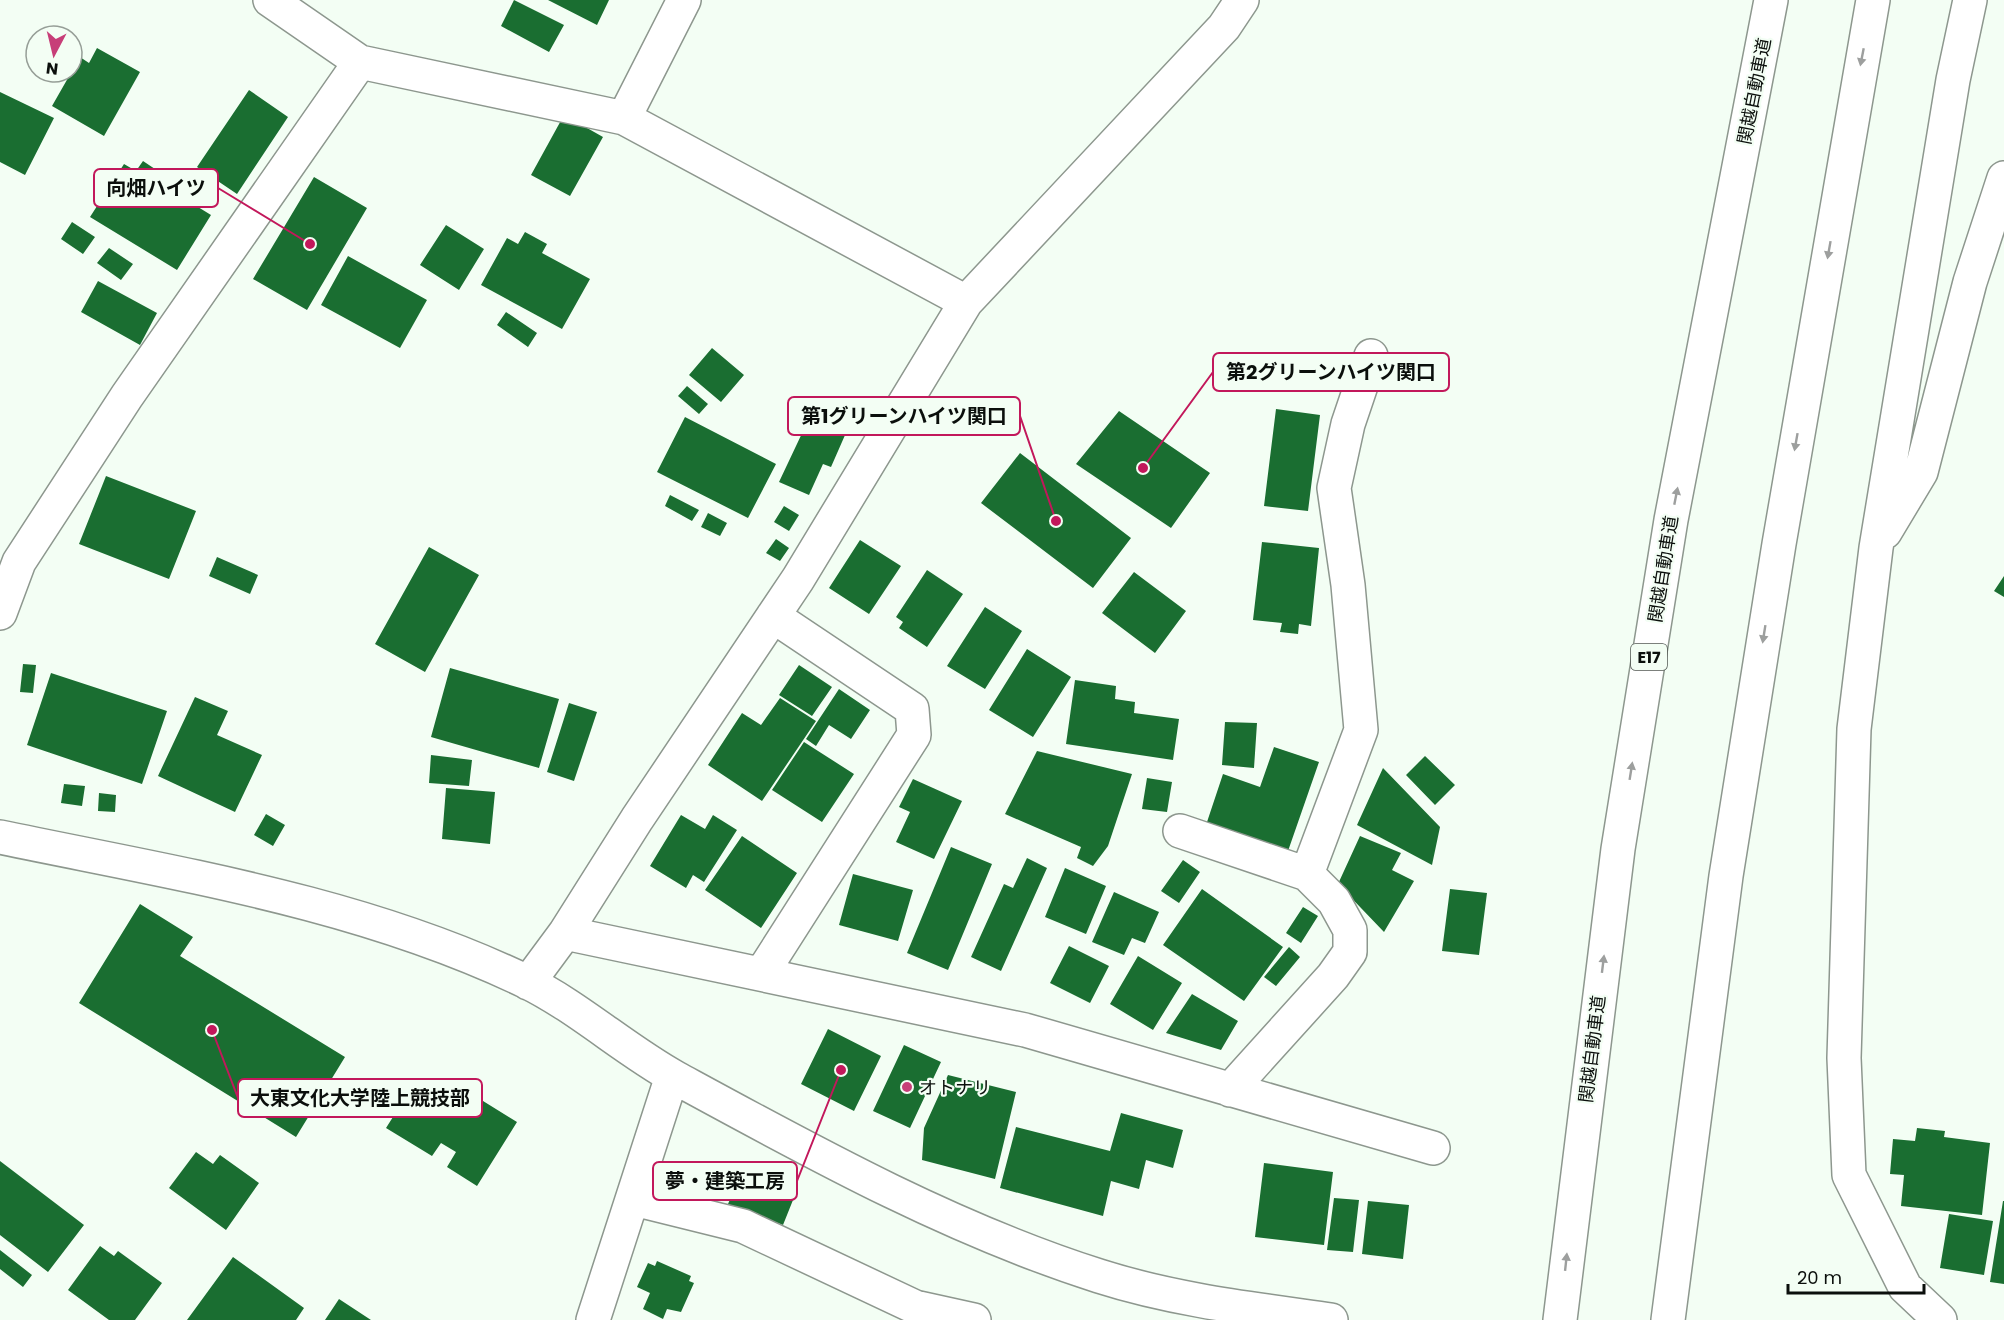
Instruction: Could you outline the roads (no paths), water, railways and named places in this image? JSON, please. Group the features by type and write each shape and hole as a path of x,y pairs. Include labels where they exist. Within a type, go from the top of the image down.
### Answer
{"main road":[{"path":"270,0 360,62 624,118 966,302"},
{"path":"624,118 684,0"},
{"path":"528,983 565,933 637,819 773,616 966,302 1224,27 1242,0"},
{"name":"関越自動車道","path":"1560,1320 1620,837 1671,520 1771,0"},
{"path":"1668,1320 1726,876 1785,509 1874,0"},
{"path":"1940,1320 1905,1287 1849,1175 1845,1058 1854,729 1876,548 1953,80 1970,0"},
{"path":"0,613 19,562 127,396 360,62"},
{"path":"1876,548 1921,472 1970,282 2004,178"},
{"path":"1307,874 1360,730 1348,585 1334,488 1348,424 1371,356"},
{"path":"762,973 914,735 912,709 773,616"},
{"path":"1180,831 1307,874 1334,902 1350,930 1350,952 1333,976 1230,1089"},
{"path":"3,845 211,880 320,906 426,939 528,983 672,1076 867,1178 975,1231 1100,1276 1206,1303 1332,1320"},
{"path":"565,933 1025,1030 1433,1148"},
{"path":"593,1320 672,1076"},
{"path":"634,1199 743,1226 915,1307 974,1320"}],"place":[{"name":"向畑ハイツ","path":"310,244"},
{"name":"第2グリーンハイツ関口","path":"1143,468"},
{"name":"第1グリーンハイツ関口","path":"1056,521"},
{"name":"大東文化大学陸上競技部","path":"212,1030"},
{"name":"夢・建築工房","path":"841,1070"},
{"name":"オトナリ","path":"907,1087"}]}
